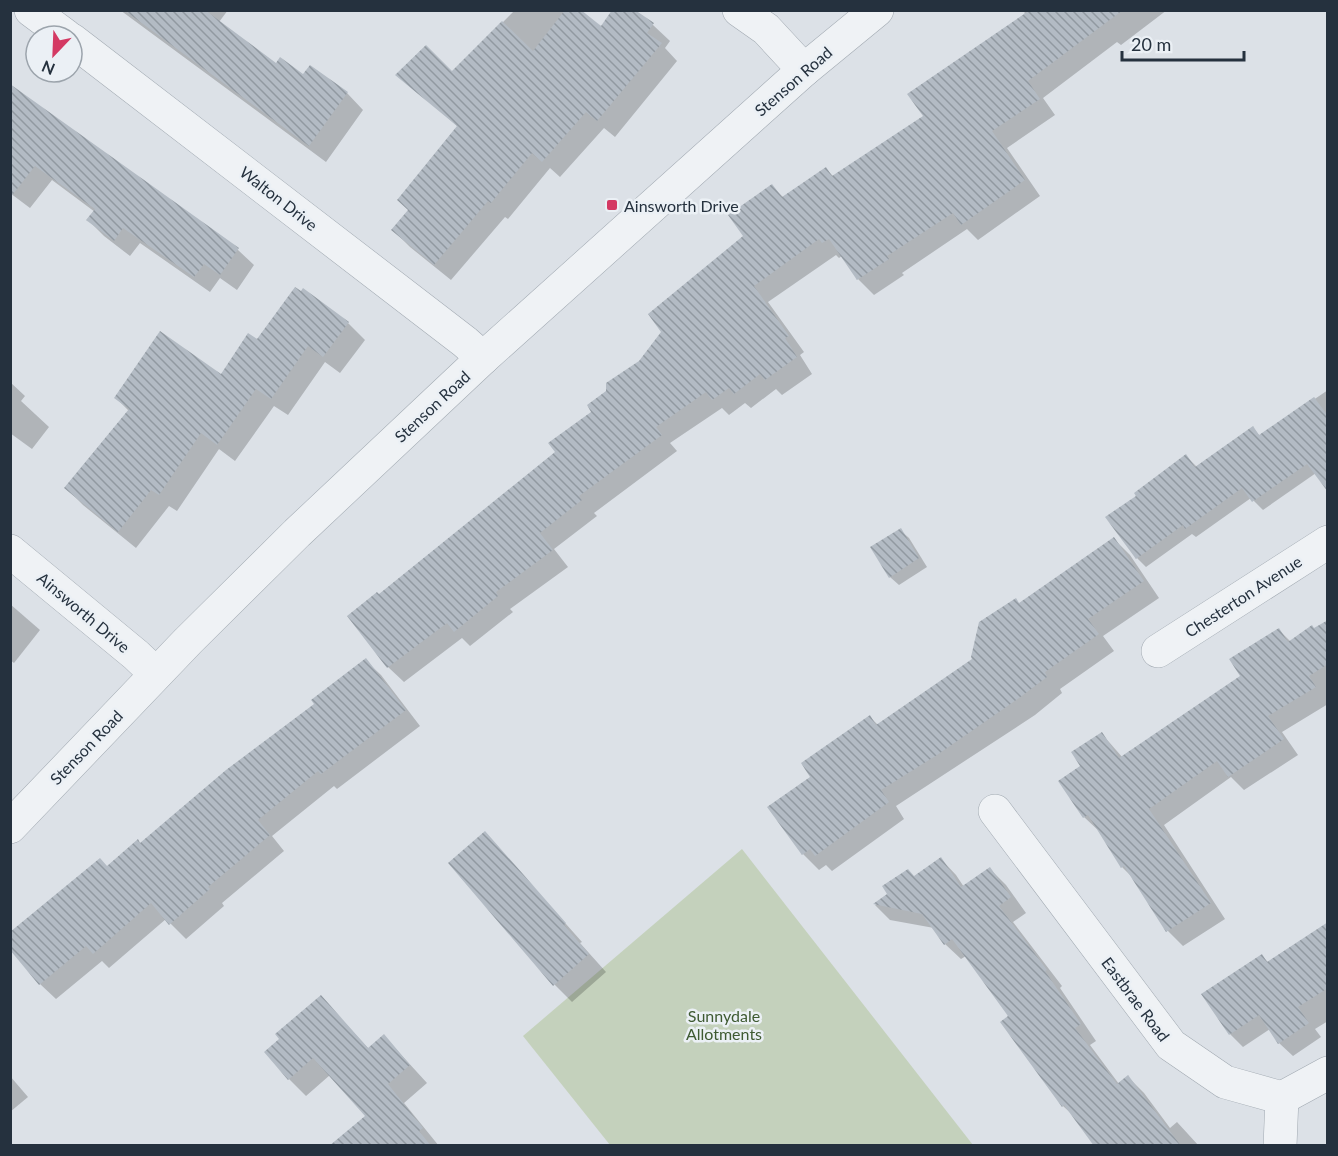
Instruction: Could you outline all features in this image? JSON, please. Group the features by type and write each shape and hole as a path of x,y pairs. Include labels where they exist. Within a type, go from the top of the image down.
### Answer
{"street":[{"path":"31,10 50,24"},
{"path":"739,10 766,29 804,70"},
{"name":"Stenson Road","path":"10,827 156,674 297,533 483,358 804,70 877,10"},
{"name":"Walton Drive","path":"84,49 428,313 483,358"},
{"name":"Chesterton Avenue","path":"1158,651 1328,542"},
{"name":"Ainsworth Drive","path":"10,551 156,674"},
{"name":"Eastbrae Road","path":"996,811 1171,1045 1225,1082 1282,1098"},
{"path":"1280,1146 1282,1098 1328,1073"}],"green space":[{"name":"Sunnydale Allotments","path":"742,849 973,1145 610,1145 523,1036"}],"building":[{"path":"124,10 205,10 276,63 280,57 303,74 310,65 348,92 309,146"},
{"path":"565,10 581,10 601,26 612,10 635,10 654,23 647,33 662,43 597,121 586,112 542,162 532,153 491,203 488,201 434,265 391,230 408,210 397,200 457,126 395,75 426,45 452,71 502,21 533,51"},
{"path":"1030,10 1123,10 1028,81 1040,99 992,131 1025,180 961,225 953,213 887,256 889,259 857,280 829,239 822,243 819,239 754,286 789,336 785,338 797,357 765,380 760,374 734,394 729,388 712,400 706,392 656,427 662,435 579,496 582,500 540,533 553,550 496,592 498,596 454,632 447,623 387,668 347,616 377,592 379,594 555,452 548,443 591,412 587,405 606,391 606,383 639,361 661,332 648,314 743,236 728,215 772,184 782,197 826,167 832,176 923,116 907,94"},
{"path":"10,84 239,248 220,275 204,264 194,277 123,228 114,241 86,220 95,209 35,166 10,198"},
{"path":"295,287 301,291 303,288 349,322 323,357 308,346 271,399 256,389 217,445 201,433 159,495 151,490 118,532 64,488 129,409 114,398 160,331 221,374 248,333 257,339"},
{"path":"1314,397 1328,416 1328,492 1307,464 1252,502 1242,488 1185,529 1183,525 1136,559 1105,517 1136,496 1134,493 1186,454 1195,467 1253,426 1259,435"},
{"path":"901,528 919,558 889,578 870,547"},
{"path":"1114,537 1144,581 1088,619 1099,634 1045,672 1047,677 1019,698 937,755 881,790 889,802 815,856 810,849 802,855 767,807 810,777 801,763 870,715 876,725 972,659 979,622 1016,598 1019,603"},
{"path":"1328,620 1328,664 1309,676 1316,687 1268,716 1284,739 1228,777 1217,761 1149,809 1211,903 1166,932 1124,866 1121,868 1088,815 1083,818 1058,781 1080,766 1071,752 1102,732 1119,758 1240,676 1229,659 1279,628 1288,642 1312,625 1314,628"},
{"path":"366,658 406,710 321,774 318,771 258,820 270,835 208,887 210,889 169,925 151,903 93,954 86,946 39,985 10,950 10,932 100,858 107,866 138,839 140,843 226,770 314,704 311,700"},
{"path":"485,831 566,923 564,925 589,954 553,986 448,863"},
{"path":"941,857 961,887 990,867 1011,897 999,906 1047,970 1045,971 1081,1024 1075,1028 1117,1084 1128,1075 1181,1146 1094,1146 1064,1105 1062,1107 1000,1022 1008,1016 952,939 944,945 922,914 873,904 887,894 882,886 908,869 914,876"},
{"path":"1328,922 1328,988 1298,1007 1309,1023 1278,1044 1259,1015 1229,1035 1201,994 1262,954 1267,962"},
{"path":"321,995 368,1048 384,1034 410,1065 388,1084 423,1128 419,1131 431,1146 329,1146 365,1116 313,1058 288,1080 264,1052 279,1039 275,1034"}],"place":[{"name":"Ainsworth Drive","path":"612,205"}]}
